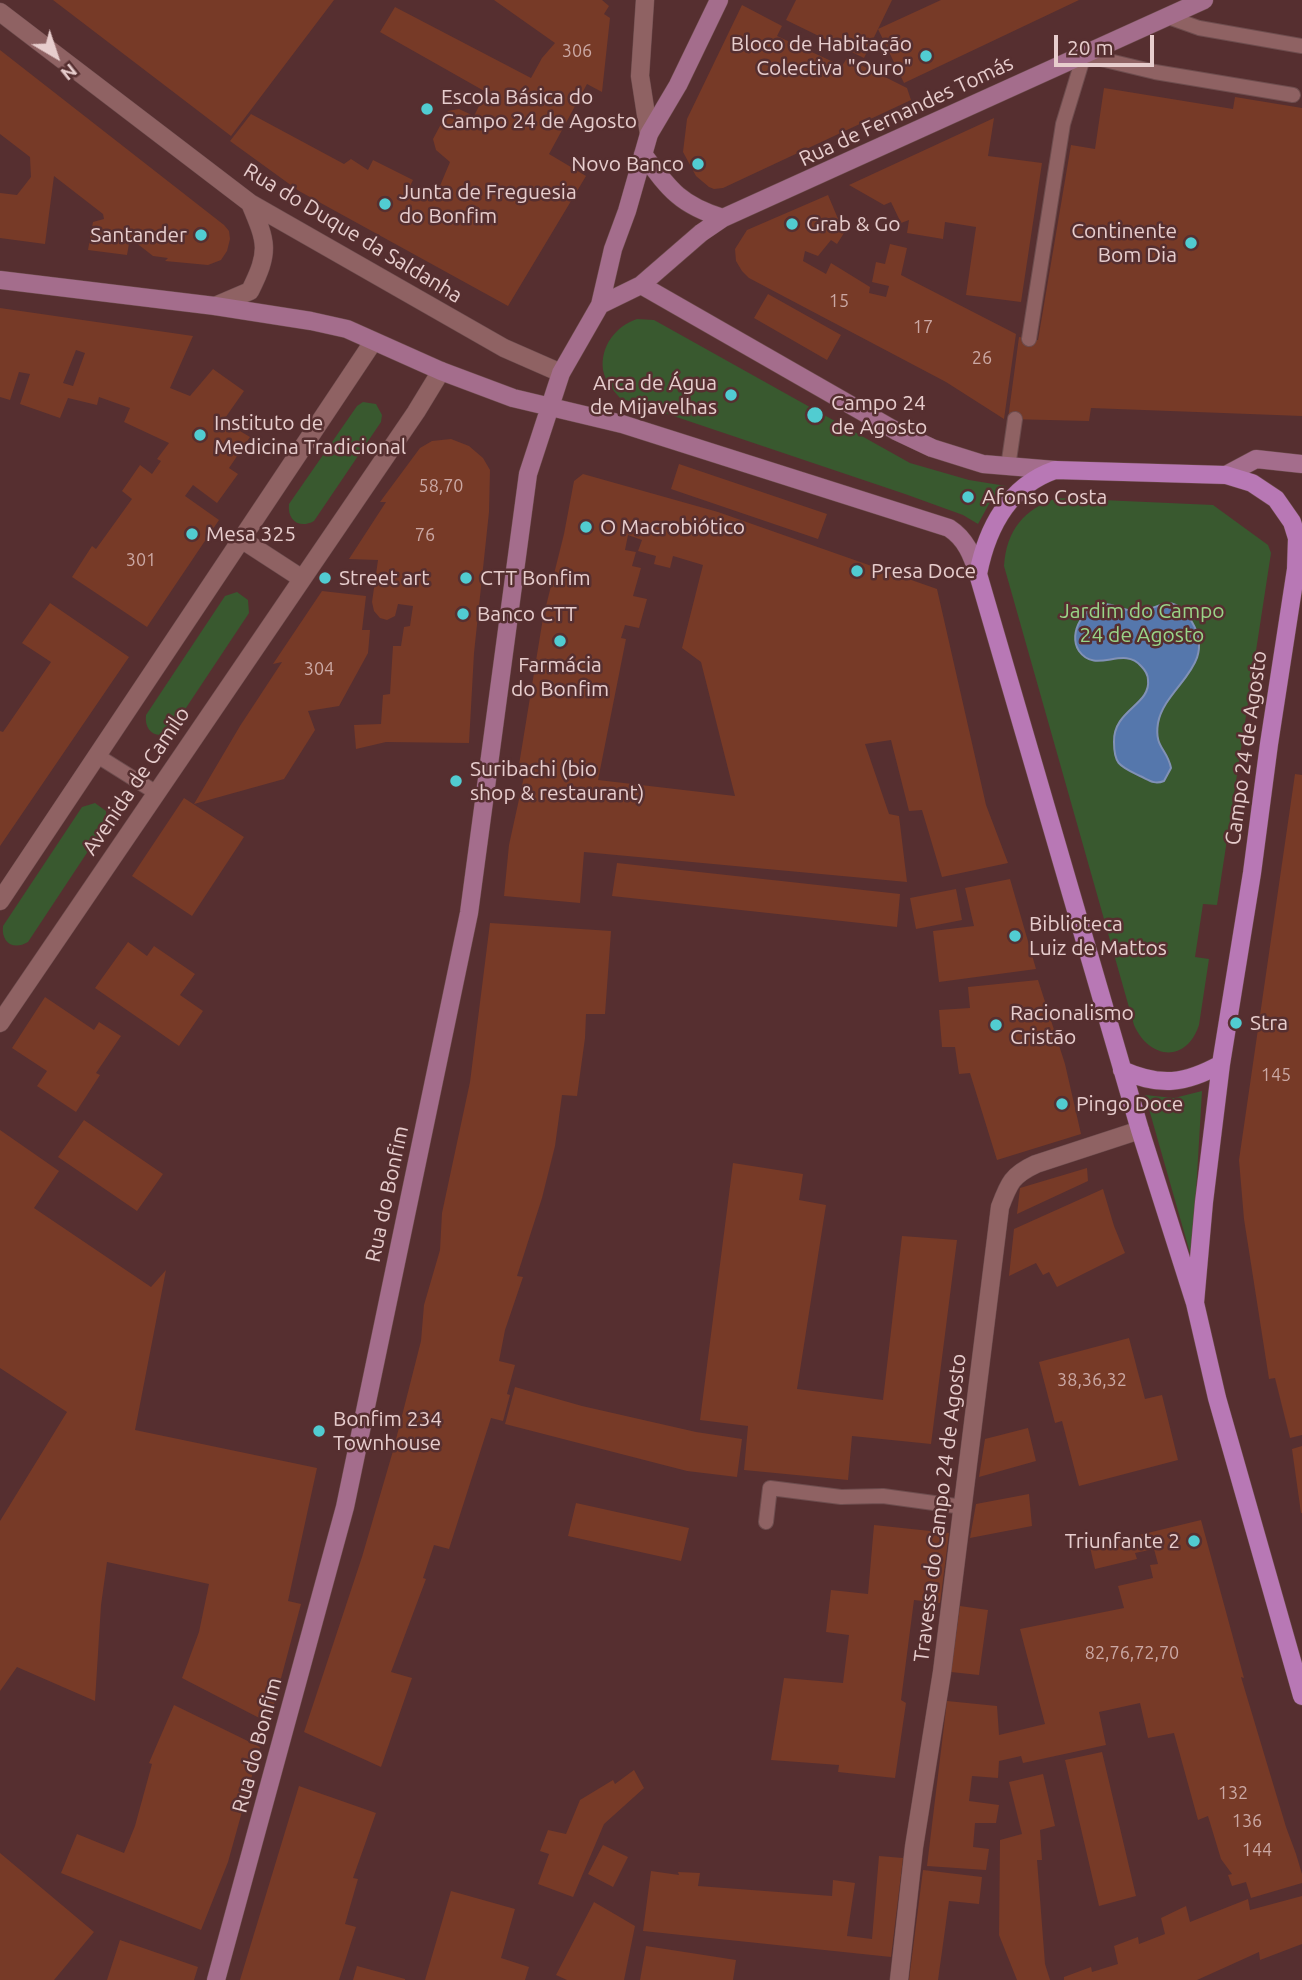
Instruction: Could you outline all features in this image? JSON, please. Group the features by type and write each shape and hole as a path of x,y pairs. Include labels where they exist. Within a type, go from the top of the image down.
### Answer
{"main road":[{"path":"550,408 561,373 600,305 612,249 627,211 649,134 678,85 719,0"},
{"name":"Rua de Fernandes Tomás","path":"641,285 701,233 723,218 1204,0"},
{"path":"643,153 679,198 698,210 723,218"},
{"path":"0,280 215,306 347,329 440,371 513,398 622,424 949,528 957,533 968,548 978,574 1122,1070 1195,1303 1217,1398 1302,1696"},
{"path":"600,305 641,285"},
{"name":"Campo 24 de Agosto","path":"641,285 896,431 932,448 983,464 1008,467 1226,475 1252,483 1276,499 1293,522 1297,538 1296,569 1221,1064 1195,1303"},
{"name":"Rua do Bonfim","path":"216,1980 345,1507 469,913 528,474 550,408"},
{"name":"Campo 24 de Agosto","path":"1226,475 1256,460 1302,464"},
{"name":"Campo 24 de Agosto","path":"978,574 985,545 1003,510 1018,491 1033,479 1055,470"},
{"path":"1122,1070 1141,1079 1182,1081 1202,1075 1221,1064"}],"street":[{"path":"645,0 640,76 649,134"},
{"name":"Rua do Duque da Saldanha","path":"0,12 250,204 503,348 561,373"},
{"path":"215,306 250,291 261,269 266,246 250,204"},
{"path":"0,901 373,342"},
{"name":"Avenida de Camilo","path":"3,1012 269,628 416,412 440,371"},
{"path":"241,539 301,578"},
{"name":"Travessa do Campo 24 de Agosto","path":"899,1980 914,1847 942,1672 1000,1207 1010,1182 1020,1171 1140,1130"}],"lane":[{"path":"1168,17 1199,29 1302,47"},
{"path":"1029,339 1042,290 1063,124 1084,55 1155,72 1293,95"},
{"path":"1008,467 1016,419"},
{"path":"96,755 155,792"},
{"path":"766,1522 770,1488 841,1497 883,1496 963,1507"}],"green space":[{"path":"637,319 654,320 910,463 969,480 1006,486 989,504 978,524 963,515 905,494 620,398 604,374 604,353 616,332"},
{"path":"363,402 376,404 382,415 381,422 314,521 299,524 290,515 289,504 357,406"},
{"name":"Jardim do Campo 24 de Agosto","path":"1058,498 1213,505 1268,545 1271,553 1217,905 1203,904 1195,957 1209,959 1199,1025 1193,1038 1177,1051 1167,1052 1149,1045 1134,1025 1004,566 1009,542 1019,523 1036,508"},
{"path":"237,592 248,600 249,613 170,732 160,735 152,732 147,726 146,715 225,596"},
{"path":"95,803 106,811 106,824 28,942 17,946 9,943 4,937 3,926 82,807"},
{"path":"1202,1091 1192,1260 1145,1095 1174,1098"}],"water":[{"path":"1168,603 1179,607 1190,618 1198,637 1199,651 1195,664 1170,698 1158,723 1159,743 1171,768 1164,781 1157,782 1123,767 1114,750 1115,731 1119,722 1144,696 1147,689 1146,672 1134,660 1126,658 1093,661 1086,658 1079,651 1075,636 1085,614 1098,605 1106,604 1137,611"}],"building":[{"path":"53,0 334,0 231,136"},
{"path":"494,0 602,0 609,6 604,14 610,18 602,92 587,84 549,154 586,176 508,306 299,191 230,141 251,114 344,164 351,159 368,170 373,160 413,180 410,186 434,200 450,162 436,150 433,139 448,111 459,109 474,116 486,92 380,32 395,7 531,78 542,58 555,43"},
{"path":"796,0 892,0 864,58 786,20"},
{"name":"Bloco de Habitação Colectiva \"Ouro\"","path":"941,0 1079,0 904,83 878,29"},
{"path":"742,5 782,26 777,36 842,66 847,58 907,88 911,100 723,188 709,187 696,176 683,152 687,119"},
{"path":"0,50 224,225 229,231 230,239 221,260 208,265 165,261 168,258 153,256 130,238 127,255 88,250 93,222 104,219 103,214 54,176 45,244 0,238 0,193 17,195 31,177 30,157 0,134"},
{"name":"Continente Bom Dia","path":"1104,88 1233,109 1235,97 1302,108 1302,416 1091,408 1089,421 1008,419 1019,337 1038,340 1071,145 1095,149"},
{"path":"994,118 988,156 1042,163 1021,302 966,295 976,227 945,222 943,239 907,233 909,220 901,223 891,202 884,205 849,185"},
{"path":"828,195 844,233 837,244 831,240 818,256 805,251 803,261 826,274 831,263 870,287 869,293 886,297 889,286 872,282 876,262 885,264 890,244 907,248 901,275 1016,334 1004,419 946,382 749,278 742,271 736,261 735,249 747,230"},
{"path":"768,294 841,335 827,360 754,318"},
{"path":"0,308 193,336 170,388 190,396 213,369 244,391 223,421 250,437 229,468 238,474 217,503 193,485 185,496 219,520 147,627 72,577 92,546 96,549 132,499 122,491 140,465 152,474 161,461 157,459 169,443 124,422 130,408 99,397 97,405 68,398 60,418 20,404 30,374 19,372 10,400 0,397","holes":["76,350 85,353 73,386 63,383"]},
{"path":"451,439 469,446 483,458 490,470 489,512 474,653 469,743 386,742 356,749 354,725 381,724 383,695 390,694 393,646 401,646 404,627 410,626 413,606 398,604 395,616 387,620 380,618 374,611 372,602 378,560 349,559 386,502 380,502 420,448 432,441"},
{"path":"679,464 827,514 818,539 671,489"},
{"path":"583,474 718,512 937,589 986,805 1008,863 942,877 922,810 909,811 891,740 865,744 889,814 899,816 907,882 584,852 580,903 504,896 509,845 525,772 518,771 543,618 574,481","holes":["628,535 642,540 638,551 656,556 654,564 670,568 673,556 703,565 682,648 701,662 735,796 598,780 626,639 621,638 625,625 639,628 647,599 633,596 641,568 632,566 636,552 625,550"]},
{"path":"322,591 366,596 362,630 370,630 368,653 339,706 308,711 315,730 284,779 194,804 282,662 273,664"},
{"path":"50,603 129,657 0,846 0,731 3,732 51,662 22,643"},
{"path":"1295,774 1302,775 1302,1435 1290,1438 1275,1378 1269,1379 1244,1219 1239,1160"},
{"path":"184,798 244,837 192,916 132,876"},
{"path":"617,863 900,894 897,927 612,896"},
{"path":"1010,879 1036,969 939,982 933,931 974,926 965,888"},
{"path":"956,889 962,920 916,929 910,898"},
{"path":"490,923 611,931 605,1014 586,1014 577,1096 562,1095 555,1146 542,1198 517,1276 523,1277 505,1330 499,1361 515,1365 503,1421 491,1418 449,1549 434,1545 423,1578 426,1579 391,1672 412,1678 381,1767 304,1732 362,1557 421,1341 424,1305 440,1250 442,1213 470,1082"},
{"path":"128,942 147,956 154,946 195,974 180,995 203,1011 179,1046 95,988"},
{"path":"1038,980 1065,1064 1081,1134 997,1160 970,1073 959,1074 955,1047 942,1047 939,1010 970,1008 968,987"},
{"path":"45,997 94,1030 99,1022 121,1036 96,1073 100,1075 76,1112 37,1086 47,1071 12,1048"},
{"path":"84,1120 163,1174 137,1211 58,1157"},
{"path":"0,1130 59,1171 34,1208 151,1287 166,1270 135,1430 317,1468 288,1601 301,1604 269,1723 182,1678 199,1632 209,1584 107,1562 101,1605 95,1701 17,1667 0,1691 0,1521 67,1412 0,1368"},
{"path":"733,1163 803,1174 799,1200 826,1205 797,1389 883,1400 902,1236 957,1240 931,1444 852,1436 848,1480 744,1470 748,1426 700,1420"},
{"path":"1087,1168 1088,1181 1017,1214 1020,1188"},
{"path":"1103,1189 1125,1253 1057,1287 1049,1272 1043,1275 1036,1263 1009,1276 1014,1229"},
{"path":"1129,1338 1145,1399 1162,1395 1178,1460 1079,1486 1062,1421 1055,1423 1039,1362"},
{"path":"515,1387 582,1406 696,1432 742,1439 737,1477 687,1471 505,1424"},
{"path":"1028,1428 1036,1461 979,1477 985,1439"},
{"path":"1302,1446 1302,1513 1301,1513 1292,1449"},
{"path":"1029,1494 1032,1526 970,1538 976,1504"},
{"path":"576,1503 689,1528 681,1561 568,1536"},
{"path":"1201,1520 1244,1678 1241,1677 1302,1874 1302,1883 1251,1898 1246,1882 1232,1886 1228,1875 1232,1874 1221,1859 1208,1816 1198,1820 1174,1733 1148,1738 1140,1703 1099,1712 1106,1745 1023,1763 1021,1756 999,1761 998,1778 972,1776 969,1801 999,1805 996,1823 975,1823 973,1847 989,1849 986,1870 927,1866 947,1701 997,1706 999,1735 1045,1724 1020,1629 1124,1608 1118,1586 1153,1578 1150,1565 1158,1564 1154,1549 1135,1553 1137,1559 1095,1569 1090,1547"},
{"path":"874,1525 949,1533 940,1603 914,1600 901,1700 906,1703 895,1778 838,1772 839,1765 771,1760 784,1678 843,1683 849,1635 826,1632 831,1590 868,1594"},
{"path":"960,1606 988,1610 979,1675 951,1672"},
{"path":"174,1705 260,1747 228,1862 201,1930 61,1873 77,1834 124,1853 135,1826 152,1764 149,1763"},
{"path":"1102,1752 1136,1896 1099,1906 1065,1760"},
{"path":"634,1770 644,1788 604,1824 573,1897 538,1884 549,1854 540,1851 548,1830 566,1834 580,1800 613,1780 615,1784"},
{"path":"1043,1774 1055,1826 1040,1830 1042,1860 1037,1860 1045,1964 1050,1980 1017,1980 999,1935 1000,1840 1022,1834 1009,1782"},
{"path":"299,1786 376,1813 353,1878 358,1879 345,1924 356,1927 339,1980 240,1980"},
{"path":"603,1845 628,1857 613,1887 588,1874"},
{"path":"0,1853 94,1932 54,1980 0,1980"},
{"path":"879,1856 903,1858 891,1957 643,1931 651,1871 679,1875 678,1872 700,1873 698,1886 832,1896 833,1880 855,1883 847,1936 872,1939"},
{"path":"923,1870 982,1877 979,1904 949,1901 938,1980 909,1980"},
{"path":"451,1891 515,1909 501,1958 529,1967 525,1980 425,1980"},
{"path":"1302,1896 1302,1944 1260,1960 1259,1952 1197,1980 1064,1980 1064,1977 1091,1967 1092,1972 1118,1964 1114,1946 1138,1937 1139,1944 1165,1934 1161,1918 1186,1906 1190,1922 1248,1899 1250,1910"},
{"path":"594,1902 635,1926 624,1980 567,1980 556,1975"},
{"path":"120,1940 198,1967 194,1980 107,1980"},
{"path":"646,1946 736,1960 733,1980 640,1980"},
{"path":"357,1966 405,1979 405,1980 353,1980"}],"place":[{"name":"Bloco de Habitação Colectiva \"Ouro\"","path":"926,56"},
{"name":"Escola Básica do Campo 24 de Agosto","path":"427,109"},
{"name":"Novo Banco","path":"698,164"},
{"name":"Junta de Freguesia do Bonfim","path":"385,204"},
{"name":"Grab & Go","path":"792,224"},
{"name":"Santander","path":"201,235"},
{"name":"Continente Bom Dia","path":"1191,243"},
{"name":"Arca de Água de Mijavelhas","path":"731,395"},
{"name":"Campo 24 de Agosto","path":"815,415"},
{"name":"Instituto de Medicina Tradicional","path":"200,435"},
{"name":"Afonso Costa","path":"968,497"},
{"name":"O Macrobiótico","path":"586,527"},
{"name":"Mesa 325","path":"192,534"},
{"name":"Presa Doce","path":"857,571"},
{"name":"Street art","path":"325,578"},
{"name":"CTT Bonfim","path":"466,578"},
{"name":"Banco CTT","path":"463,614"},
{"name":"Farmácia do Bonfim","path":"560,641"},
{"name":"Suribachi (bio shop & restaurant)","path":"456,781"},
{"name":"Biblioteca Luiz de Mattos","path":"1015,936"},
{"name":"Stra","path":"1236,1023"},
{"name":"Racionalismo Cristão","path":"996,1025"},
{"name":"Pingo Doce","path":"1062,1104"},
{"name":"Bonfim 234 Townhouse","path":"319,1431"},
{"name":"Triunfante 2","path":"1194,1541"}]}
